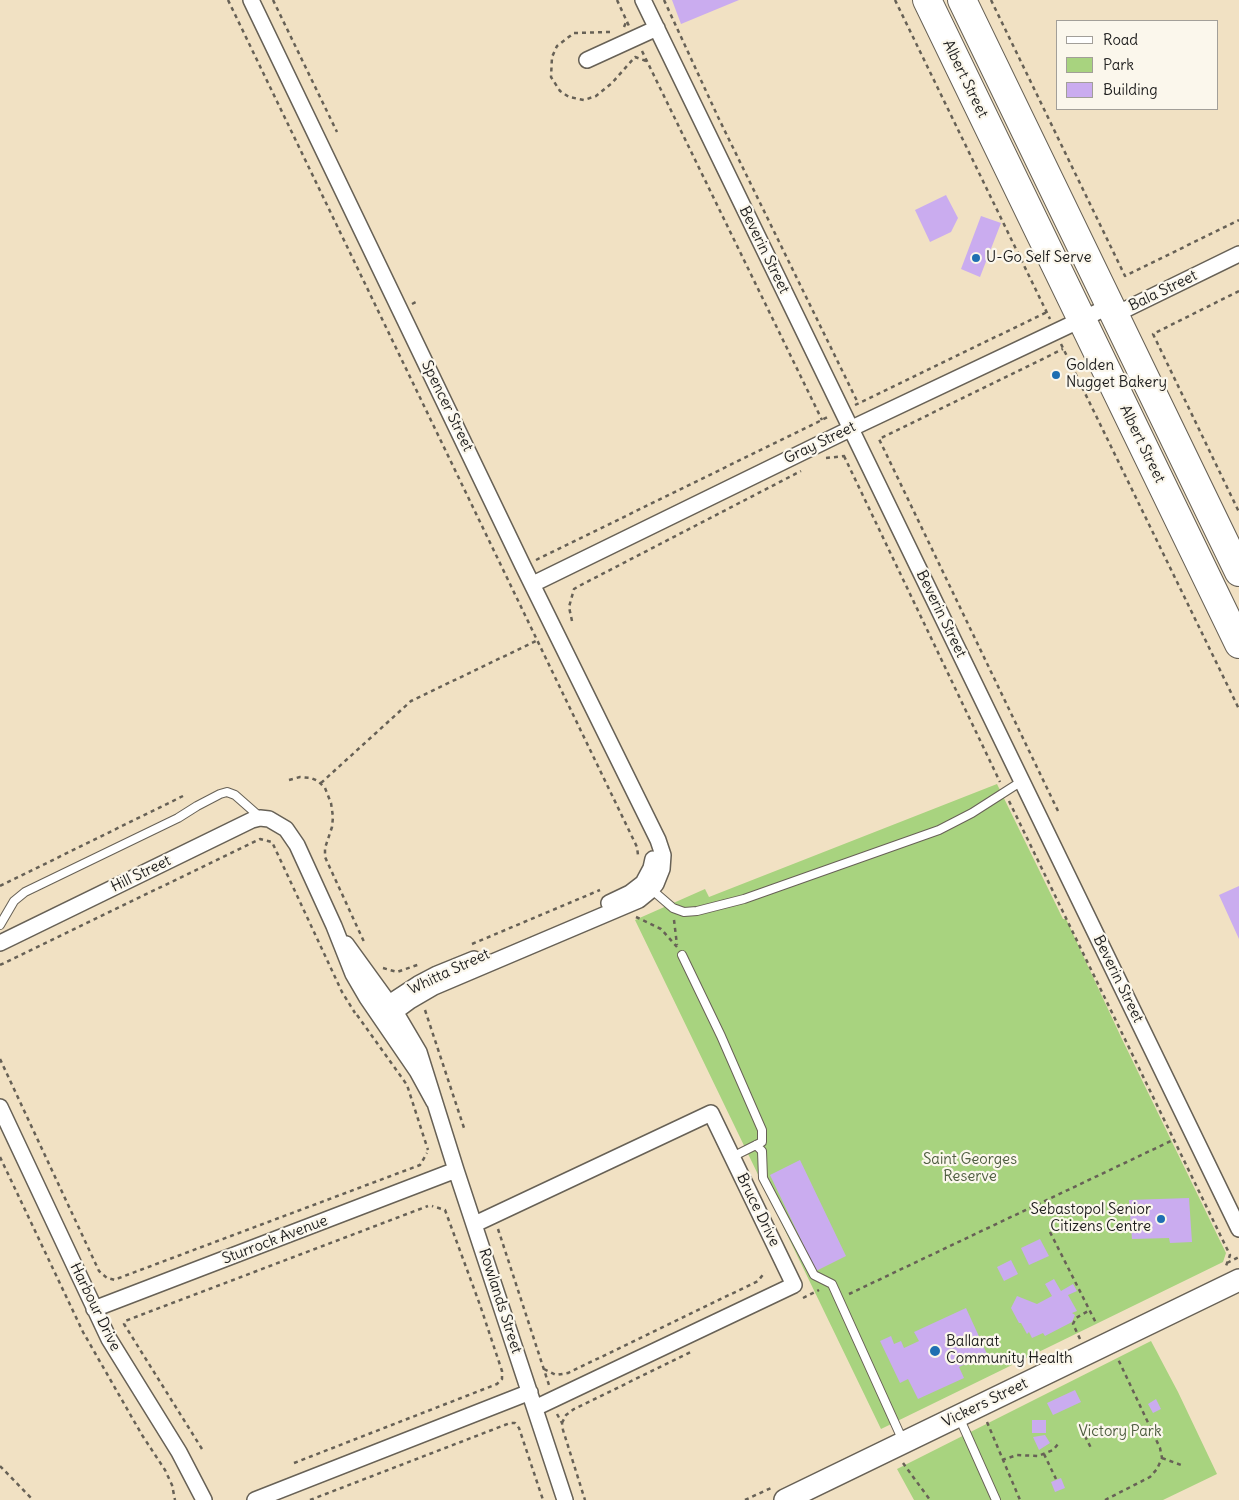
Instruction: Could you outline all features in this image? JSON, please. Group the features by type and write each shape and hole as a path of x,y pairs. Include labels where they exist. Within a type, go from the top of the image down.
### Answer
{"highway":[{"name":"Albert Street","path":"927,0 1239,644"},
{"name":"Albert Street","path":"962,0 1239,572"}],"street":[{"name":"Spencer Street","path":"251,0 643,812 653,839 651,863"},
{"name":"Beverin Street","path":"643,0 1239,1229"},
{"path":"587,60 658,28"},
{"name":"Bala Street","path":"1112,311 1239,254"},
{"name":"Gray Street","path":"532,584 850,429 1112,311"},
{"name":"Rowlands Street","path":"260,818 286,823 334,926 389,1012 419,1052 565,1500"},
{"name":"Hill Street","path":"0,943 248,822 260,818"},
{"name":"Whitta Street","path":"389,1012 441,984 642,898 647,886 651,863"},
{"name":"Whitta Street","path":"389,1012 437,974 647,886"},
{"name":"Harbour Drive","path":"0,1107 114,1349 179,1452 204,1500"},
{"name":"Bruce Drive","path":"475,1224 711,1113 794,1285 536,1408"},
{"name":"Sturrock Avenue","path":"94,1309 456,1170"},
{"name":"Vickers Street","path":"785,1500 903,1452 959,1416 1239,1280"},
{"path":"255,1500 530,1392"}],"lane":[{"path":"647,886 673,908 684,912 697,912 751,897 928,834 966,817 1022,781"},
{"path":"0,925 10,905 21,894 178,818 220,794 227,792 235,795 260,818"},
{"path":"682,955 721,1036 762,1130 762,1142 732,1157"},
{"path":"756,1145 762,1151 763,1178 814,1275 832,1284 903,1452"},
{"path":"959,1416 996,1500"}],"path":[{"path":"228,0 637,847 651,863"},
{"path":"273,0 336,132"},
{"path":"617,0 627,20 622,32"},
{"path":"664,0 718,116 858,403 1047,312 895,0"},
{"path":"991,0 1125,276 1239,220"},
{"path":"613,32 574,33 557,46 552,57 551,77 560,91 569,97 584,100 596,96 636,57 647,61"},
{"path":"523,566 822,420 642,52"},
{"path":"1239,291 1153,334 1239,512"},
{"path":"1058,811 879,439 882,436 1063,349 1239,709"},
{"path":"826,458 844,456 956,694 1230,1256 1228,1263 1239,1257"},
{"path":"572,621 569,608 574,590 581,585 809,467"},
{"path":"321,783 411,701 536,640"},
{"path":"289,780 303,777 316,780 321,783 331,802 332,827 325,848 325,857 366,945"},
{"path":"0,886 183,796"},
{"path":"0,965 260,838 272,842 342,992 406,1086 427,1151 420,1165 115,1280 107,1278 99,1271 0,1059"},
{"path":"468,945 606,888"},
{"path":"629,905 634,916 661,929 678,948 673,908"},
{"path":"367,977 386,970 397,972 422,964"},
{"path":"425,1010 465,1131"},
{"path":"839,1300 1173,1140"},
{"path":"0,1157 83,1332 142,1435 165,1470 172,1485 175,1500"},
{"path":"202,1449 124,1324 125,1321 428,1206"},
{"path":"294,1464 497,1384 502,1379 502,1371 445,1210 432,1206"},
{"path":"493,1216 558,1416 562,1423 585,1500"},
{"path":"1050,1232 1096,1323"},
{"path":"543,1367 548,1372 556,1375 568,1373 758,1281 765,1272"},
{"path":"796,1301 832,1284"},
{"path":"1080,1340 1072,1324 1076,1318 1090,1310"},
{"path":"562,1423 566,1415 574,1409 698,1348"},
{"path":"1105,1500 1150,1477 1159,1466 1162,1458 1153,1430 1116,1355"},
{"path":"986,1421 1020,1500"},
{"path":"310,1500 510,1423 515,1424 519,1428 543,1500"},
{"path":"1085,1436 1091,1448"},
{"path":"1002,1460 1017,1455 1034,1457 1044,1454 1059,1444"},
{"path":"903,1452 930,1500"},
{"path":"1044,1454 1056,1480"},
{"path":"1162,1458 1181,1465"},
{"path":"0,1466 33,1500"}],"green space":[{"name":"Saint Georges Reserve","path":"997,784 1063,919 1066,919 1226,1253 1223,1262 881,1429 635,920 705,889 709,897"},
{"name":"Victory Park","path":"1151,1341 1178,1392 1217,1474 1163,1500 914,1500 897,1469"}],"building":[{"path":"672,0 739,0 681,24"},
{"path":"946,195 958,218 951,232 930,242 915,210"},
{"path":"981,216 1001,223 980,277 961,269"},
{"path":"1239,886 1239,939 1219,895"},
{"path":"800,1160 846,1256 816,1271 770,1175"},
{"name":"Sebastopol Senior Citizens Centre","path":"1189,1198 1192,1242 1170,1243 1169,1238 1132,1239 1129,1200"},
{"path":"1040,1239 1049,1256 1029,1265 1021,1248"},
{"path":"1011,1260 1018,1274 1004,1281 997,1267"},
{"path":"1054,1279 1061,1291 1073,1284 1077,1291 1068,1295 1077,1311 1072,1313 1075,1315 1072,1322 1045,1336 1043,1333 1032,1338 1029,1332 1027,1334 1021,1323 1019,1323 1011,1308 1017,1296 1037,1304 1052,1296 1045,1284"},
{"name":"Ballarat Community Health","path":"966,1308 987,1354 959,1367 964,1378 918,1399 908,1379 900,1383 880,1341 891,1336 894,1344 901,1341 904,1348 919,1341 914,1332"},
{"path":"1075,1390 1081,1402 1053,1415 1047,1403"},
{"path":"1156,1399 1161,1409 1153,1413 1148,1404"},
{"path":"1032,1420 1046,1420 1046,1433 1032,1433"},
{"path":"1045,1435 1050,1443 1039,1450 1033,1437"},
{"path":"1061,1478 1065,1488 1055,1492 1051,1482"}],"place":[{"name":"U-Go Self Serve","path":"976,258"},
{"name":"Golden Nugget Bakery","path":"1056,375"},
{"name":"Sebastopol Senior Citizens Centre","path":"1161,1219"},
{"name":"Ballarat Community Health","path":"935,1351"}]}
